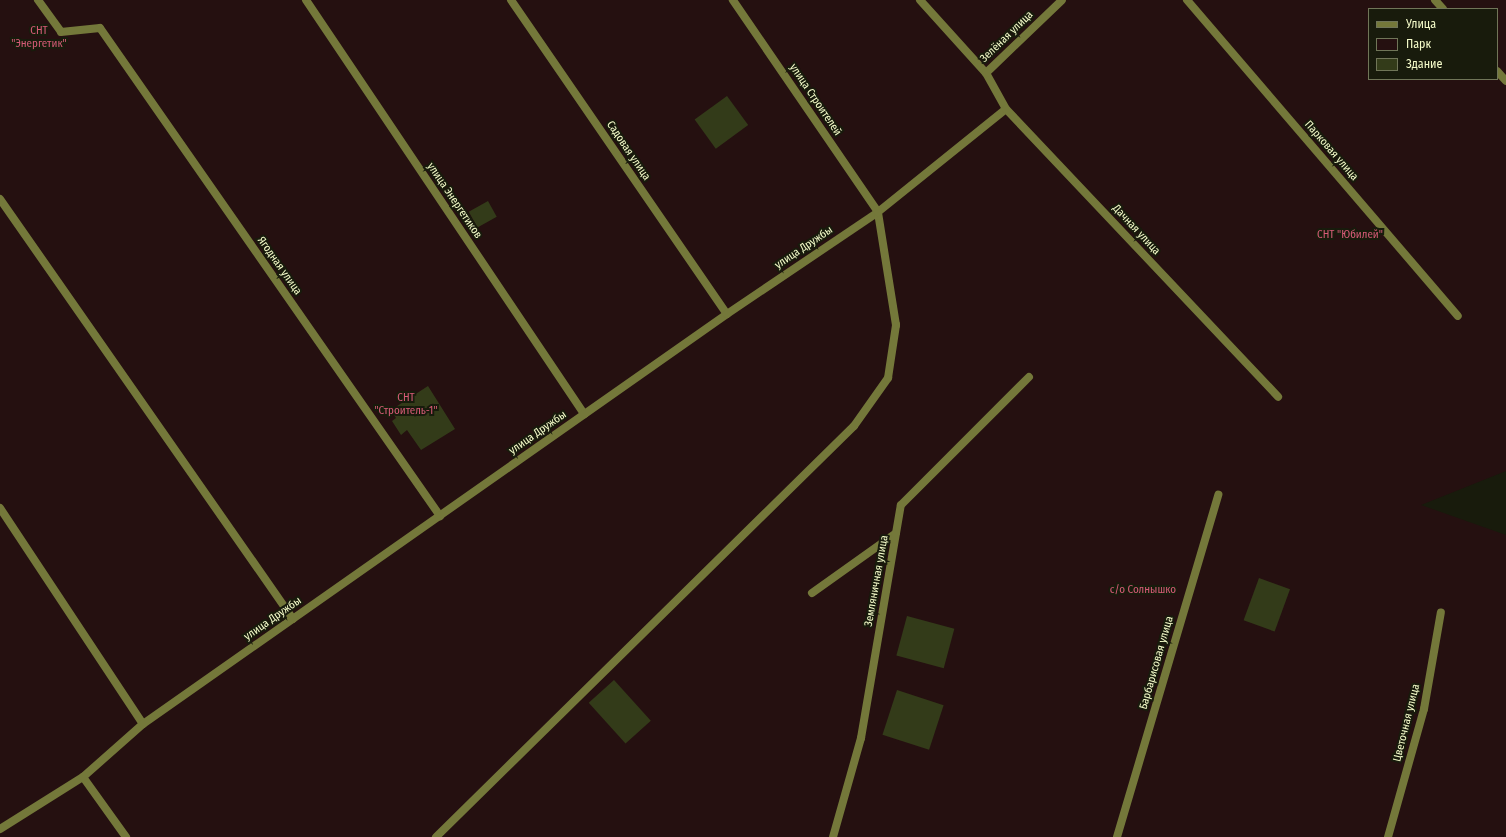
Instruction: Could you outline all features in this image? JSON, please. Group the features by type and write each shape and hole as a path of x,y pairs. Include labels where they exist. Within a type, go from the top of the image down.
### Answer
{"street":[{"name":"Ягодная улица","path":"38,0 61,32 100,28 440,516"},
{"name":"улица Энергетиков","path":"306,0 584,414"},
{"name":"Садовая улица","path":"512,0 727,314"},
{"name":"улица Строителей","path":"733,0 878,212"},
{"name":"Дачная улица","path":"920,0 986,73 1006,109 1278,397"},
{"name":"Зелёная улица","path":"986,73 1062,0"},
{"name":"Парковая улица","path":"1187,0 1458,316"},
{"path":"1435,0 1441,8"},
{"path":"1498,72 1506,81"},
{"name":"улица Дружбы","path":"0,829 83,777 143,724 727,314 878,212 1006,109"},
{"path":"0,199 293,619"},
{"path":"436,837 854,426 888,378 896,325 878,212"},
{"name":"Земляничная улица","path":"833,837 861,738 901,505 1029,377"},
{"name":"Барбарисовая улица","path":"1117,837 1218,496"},
{"path":"0,508 143,724"},
{"path":"812,593 896,533"},
{"name":"Цветочная улица","path":"1388,837 1424,708 1441,612"},
{"path":"83,777 126,837"}],"green space":[{"path":"0,0 1506,0 1506,471 1421,505 1506,535 1506,837 0,837"}],"building":[{"path":"727,96 748,125 716,149 695,120"},
{"path":"488,201 497,217 477,227 469,212"},
{"path":"428,386 455,429 421,450 407,430 401,435 392,421 396,418 391,410"},
{"path":"1259,578 1290,589 1275,632 1244,620"},
{"path":"907,616 954,629 944,668 896,656"},
{"path":"614,680 651,721 626,744 589,703"},
{"path":"897,690 944,705 929,750 882,735"}],"park label":[{"name":"СНТ \"Энергетик\"","path":"39,38"},
{"name":"СНТ \"Юбилей\"","path":"1350,235"},
{"name":"СНТ \"Строитель-1\"","path":"406,405"},
{"name":"с/о Солнышко","path":"1143,590"}]}
